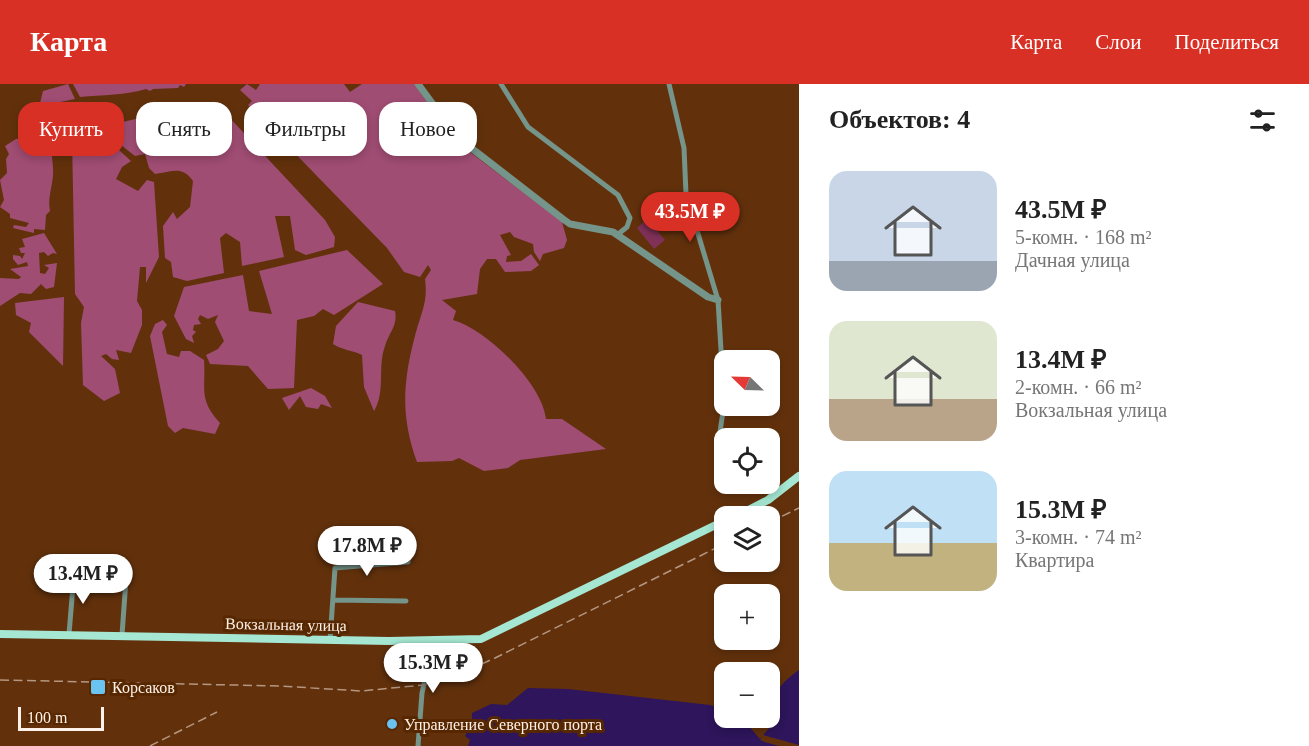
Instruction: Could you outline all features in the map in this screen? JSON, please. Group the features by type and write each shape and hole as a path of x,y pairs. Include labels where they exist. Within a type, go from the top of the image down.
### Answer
{"main road":[{"path":"756,506 799,476"},
{"name":"Вокзальная улица","path":"0,634 471,640 492,635 714,526"}],"street":[{"path":"418,84 457,137 570,224 617,235 688,285 718,300"},
{"path":"501,84 528,127 618,195 630,218 627,227 617,235"},
{"path":"669,84 684,148 686,194 718,300 721,350"},
{"path":"330,640 335,568 408,562 408,538"},
{"path":"69,634 74,574"},
{"path":"122,635 126,579"},
{"path":"333,600 406,601"},
{"path":"418,746 420,702 434,640"}],"shaded area":[{"path":"68,84 75,99 40,102 43,91"},
{"path":"73,84 186,84 178,88 150,91 146,89 122,94 80,97"},
{"path":"247,84 256,90 260,84 344,84 350,92 362,84 414,84 427,102 379,102 379,156 475,156 562,222 567,240 564,248 543,254 540,261 534,252 533,244 514,237 510,232 500,235 511,255 507,256 506,262 521,261 531,254 539,265 531,271 505,272 496,259 487,259 480,269 477,294 442,300 456,311 453,320 467,326 496,346 524,374 535,390 546,419 562,419 606,449 520,460 508,468 484,471 459,458 452,461 417,462 408,429 406,382 425,300 425,279 431,270 428,265 420,277 404,272 387,248 298,156 367,156 367,102 251,102 240,90"},
{"path":"136,119 136,156 124,147 124,122"},
{"path":"232,120 244,133 244,156 265,156 325,220 335,237 334,247 306,255 295,250 290,216 275,216 284,257 242,266 240,242 226,233 220,238 224,273 187,281 173,277 171,262 165,258 163,226 173,212 177,219 190,207 193,181 181,171 155,174 149,168 146,156 232,156"},
{"path":"18,139 18,156 52,156 50,211 46,215 45,230 34,229 34,233 13,228 14,225 26,227 29,223 10,218 10,214 0,207 4,200 0,180 7,173 6,159 9,154 5,146"},
{"path":"124,155 131,161 122,167 116,179 138,191 147,180 154,182 159,257 146,283 146,267 140,267 137,301 142,310 142,325 131,353 116,350 119,360 112,359 106,354 101,356 115,369 120,393 104,401 83,385 81,323 84,307 75,294 72,156"},
{"path":"647,219 665,240 654,249 637,228"},
{"path":"44,233 57,254 53,253 48,256 44,252 39,253 40,273 45,274 49,268 44,265 57,263 54,287 46,289 41,284 31,294 20,293 0,306 0,278 19,279 21,277 10,269 28,266 27,262 18,265 13,259 13,255 20,256 22,259 25,253 21,253 19,248 25,247 22,239"},
{"path":"347,250 383,284 334,315 323,309 314,316 297,320 294,388 268,389 248,366 210,364 206,355 218,349 224,341 215,322 218,315 208,319 200,315 198,319 201,324 194,325 193,330 196,332 192,336 194,343 186,339 174,316 184,287 243,275 249,311 272,314 259,271"},
{"path":"64,297 63,366 29,332 31,323 16,315 15,303"},
{"path":"358,302 395,311 396,316 383,354 380,396 374,411 364,387 362,355 333,344 336,326"},
{"path":"163,320 167,325 162,332 167,354 179,357 181,351 190,351 204,360 204,393 208,407 220,423 215,434 183,428 175,433 168,426 150,336 155,324"},
{"path":"311,388 325,396 332,408 321,404 318,409 306,407 300,396 289,410 282,398"},
{"path":"799,670 799,746 468,746 470,740 465,736 472,724 472,713 491,704 507,705 528,688 568,689 710,705 714,706 714,728 750,728 760,739 769,728 780,728 780,688"}],"pier":[{"path":"763,735 799,746 779,746 765,742 760,740"}],"railway":[{"path":"780,517 799,508"},
{"path":"0,680 280,686 361,691 423,685 457,675 495,658 714,549"},
{"path":"150,746 217,712"}],"place":[{"name":"Корсаков","path":"98,687"},
{"name":"Управление Северного порта","path":"392,724"}]}
